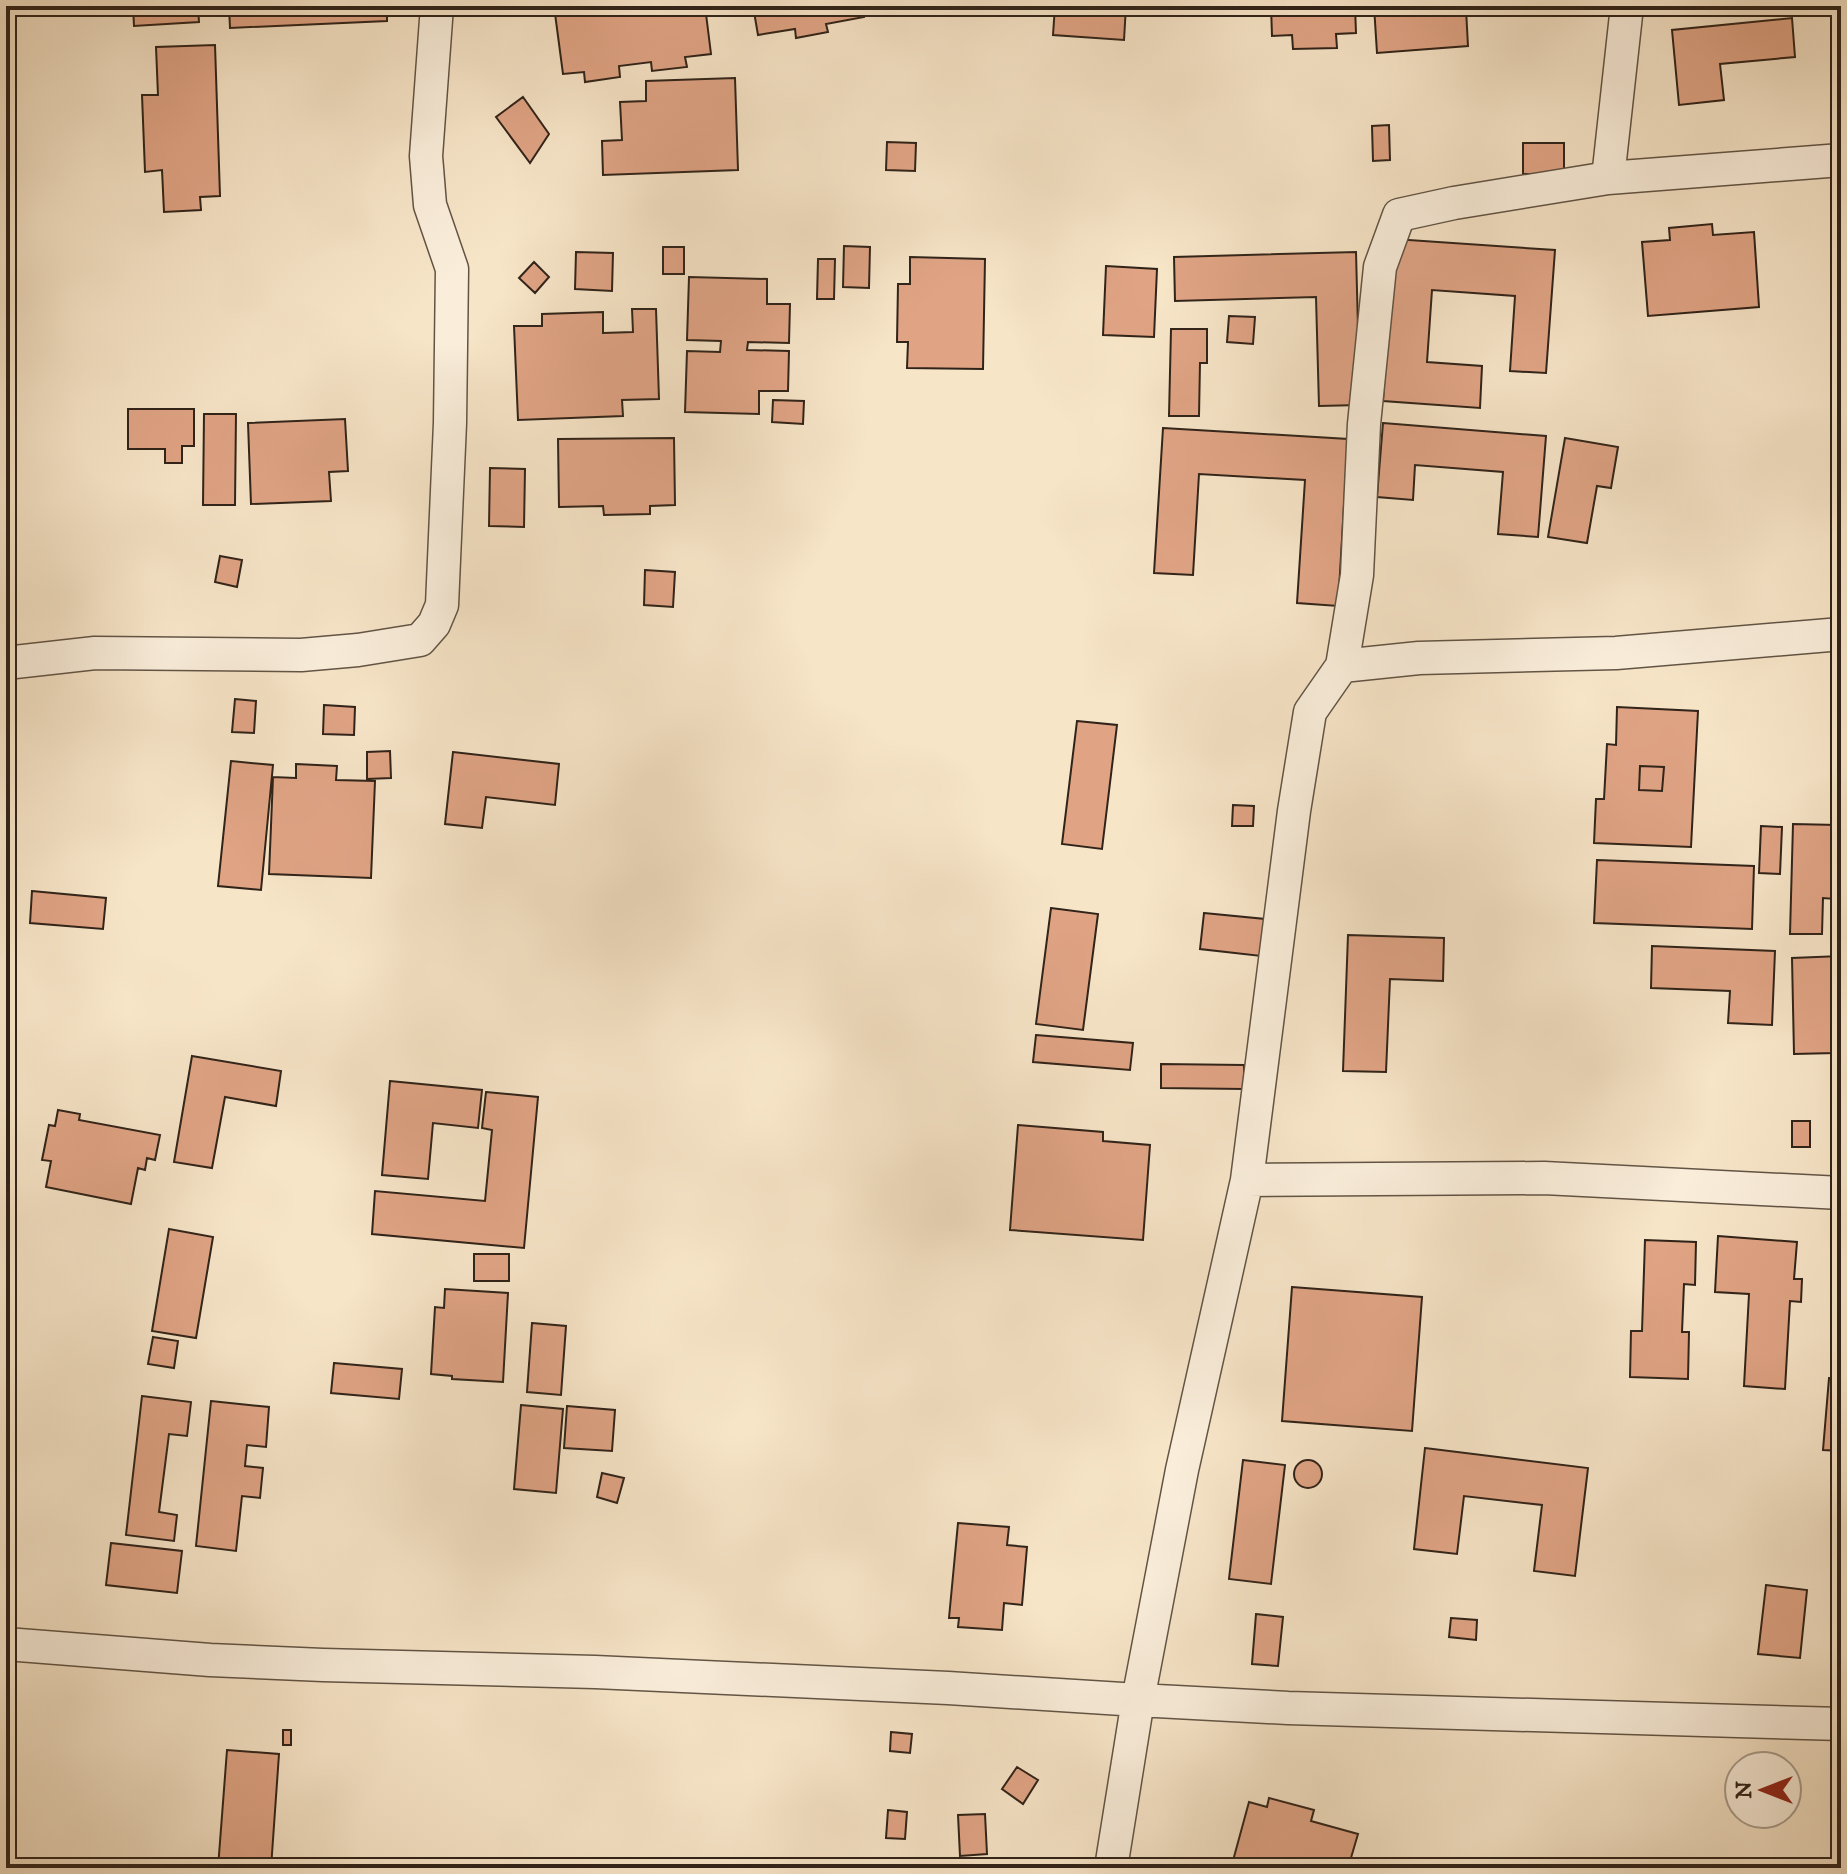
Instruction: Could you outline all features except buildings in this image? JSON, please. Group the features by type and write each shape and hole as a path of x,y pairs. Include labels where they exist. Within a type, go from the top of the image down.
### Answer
{"street":[{"path":"6,663 95,653 301,655 358,650 420,640 434,624 442,605 452,269 430,205 426,156 437,6"},
{"path":"1608,178 1627,6"},
{"path":"1111,1868 1138,1700 1182,1470 1247,1180 1294,811 1310,712 1342,666 1357,575 1364,424 1380,267 1399,215 1608,178 1841,160"},
{"path":"1342,666 1419,658 1616,653 1841,634"},
{"path":"1247,1180 1544,1178 1841,1193"},
{"path":"6,1644 267,1663 610,1672 1288,1708 1841,1724"}]}
